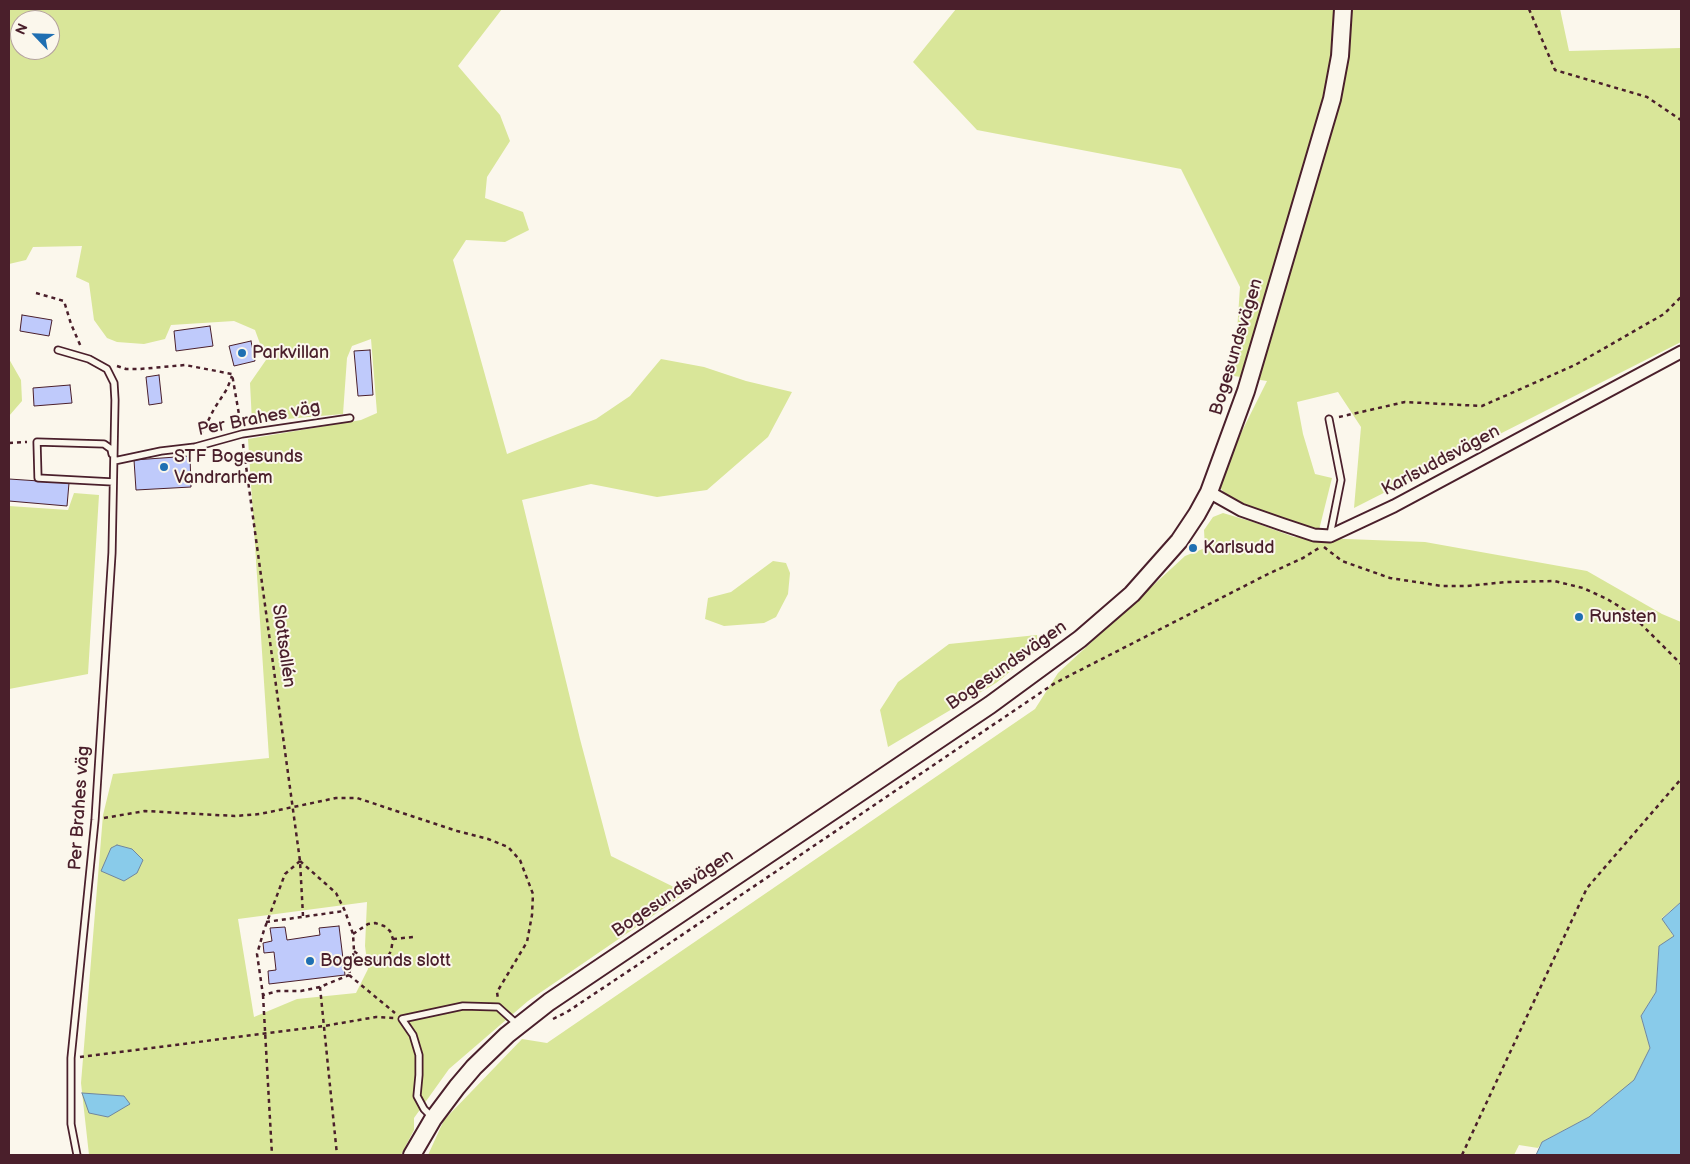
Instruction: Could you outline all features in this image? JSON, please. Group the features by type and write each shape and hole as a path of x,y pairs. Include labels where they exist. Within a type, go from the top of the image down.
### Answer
{"street":[{"name":"Bogesundsvägen","path":"412,1155 433,1119 474,1067 493,1048 549,1002 990,705 1116,610 1179,541 1209,492 1246,391 1332,99 1340,56 1344,9"},
{"name":"Karlsuddsvägen","path":"1330,536 1394,506 1681,352"},
{"path":"1209,492 1241,510 1273,522 1314,535 1330,536"}],"lane":[{"name":"Per Brahes väg","path":"58,350 90,359 107,369 114,383 112,553 95,820 71,1058 71,1124 77,1155"},
{"name":"Per Brahes väg","path":"114,461 195,447 242,434 350,418"},
{"path":"1329,420 1341,480 1330,536"},
{"path":"113,482 38,478 37,442 104,444 111,449 114,461"},
{"path":"433,1119 424,1109 417,1096 420,1075 419,1055 412,1035 402,1019 464,1006 498,1007 526,1022"}],"path":[{"path":"1529,9 1555,70 1647,97 1681,120"},
{"path":"36,293 64,300 71,324 83,351 90,359"},
{"path":"1329,420 1405,402 1482,406 1575,365 1664,314 1681,297"},
{"path":"117,366 126,369 140,369 185,365 232,374 227,389 195,447"},
{"name":"Slottsallén","path":"232,374 238,402 300,862 303,916"},
{"path":"9,443 37,442"},
{"path":"526,1022 548,1022 567,1012 1055,683 1303,558 1323,545 1342,561 1390,578 1442,586 1554,581 1583,588 1607,599 1630,613 1681,664"},
{"path":"1462,1155 1587,888 1681,779"},
{"path":"95,820 145,811 235,816 260,814 336,798 357,798 508,847 520,860 533,894 532,915 528,942 498,992 498,1007"},
{"path":"272,1155 266,1033 257,954 266,922 284,874 300,862 336,893 345,910 353,934 354,951 349,975"},
{"path":"266,922 345,910"},
{"path":"353,934 368,924 375,923 384,926 390,931 393,939 392,951 379,962 371,962 364,959 354,951"},
{"path":"393,939 414,937"},
{"path":"263,995 278,991 301,991 320,987 349,975"},
{"path":"349,975 402,1019"},
{"path":"320,987 337,1155"},
{"path":"71,1058 324,1026 376,1017 402,1019"}],"green space":[{"path":"9,9 502,9 458,66 500,115 510,141 487,177 485,198 523,212 529,230 505,242 466,240 453,260 507,454 596,419 630,396 661,359 704,367 746,381 792,392 768,437 707,490 657,497 591,484 522,500 580,739 611,856 686,893 528,1001 449,1069 414,1118 414,1130 401,1155 89,1155 81,1083 103,815 113,774 269,758 248,439 361,420 377,413 371,339 352,346 347,358 343,414 252,422 250,383 266,360 255,330 234,321 171,325 165,339 144,344 117,342 107,338 94,320 89,283 76,277 82,246 33,247 26,260 9,264","holes":["367,902 365,946 368,969 356,993 297,999 254,1017 238,919"]},
{"path":"956,9 1560,9 1569,51 1681,48 1681,342 1354,508 1361,427 1338,392 1297,402 1303,434 1315,474 1332,478 1319,530 1283,522 1255,511 1229,499 1219,486 1241,433 1267,381 1234,376 1240,287 1181,169 977,130 913,62"},
{"path":"9,359 21,380 22,401 9,416"},
{"path":"74,493 99,495 88,674 9,689 9,506 68,510"},
{"path":"1223,513 1294,537 1425,542 1587,571 1662,614 1681,622 1681,902 1662,918 1674,937 1659,946 1656,992 1641,1016 1650,1048 1634,1081 1589,1117 1542,1142 1538,1148 1519,1145 1514,1155 428,1155 444,1120 522,1039 547,1043 1035,709 1058,673 1185,556 1205,548 1204,530 1213,517"},
{"path":"773,561 786,563 790,573 788,594 776,617 764,623 724,626 705,619 708,598 731,592"},
{"path":"1037,635 1038,649 996,683 888,747 880,710 898,682 949,644"}],"water":[{"path":"117,845 132,849 143,860 137,873 124,881 101,871 111,848"},
{"path":"1681,902 1681,1155 1536,1155 1542,1142 1589,1117 1634,1080 1650,1048 1641,1016 1656,992 1659,946 1674,936 1662,919"},
{"path":"82,1093 124,1096 130,1104 108,1117 89,1113"}],"building":[{"path":"22,315 52,320 49,336 20,331"},
{"path":"210,326 213,346 176,351 174,331"},
{"name":"Parkvillan","path":"251,341 255,361 234,366 229,346"},
{"path":"370,350 373,395 358,396 354,351"},
{"path":"159,375 162,403 149,405 146,377"},
{"path":"70,385 72,403 34,406 33,388"},
{"path":"190,456 191,487 136,490 134,460"},
{"path":"9,479 69,483 67,506 9,501"},
{"name":"Bogesunds slott","path":"339,926 345,975 269,984 268,971 276,970 274,952 264,953 263,943 272,941 270,928 285,927 287,940 320,935 319,928"}],"place":[{"name":"Parkvillan","path":"242,353"},
{"name":"STF Bogesunds Vandrarhem","path":"164,467"},
{"name":"Karlsudd","path":"1193,548"},
{"name":"Runsten","path":"1579,617"},
{"name":"Bogesunds slott","path":"310,961"}]}
